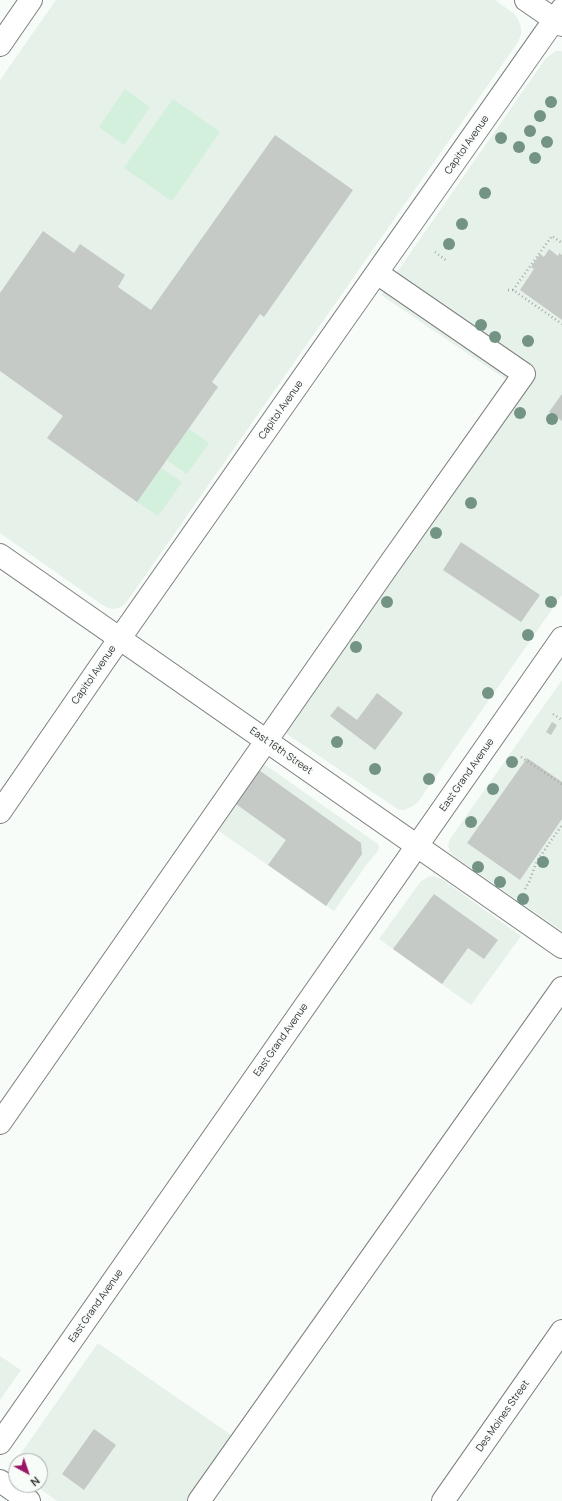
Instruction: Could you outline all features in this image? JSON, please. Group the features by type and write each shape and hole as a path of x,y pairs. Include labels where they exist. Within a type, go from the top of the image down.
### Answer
{"street":[{"path":"0,45 31,0"},
{"path":"526,0 560,18"},
{"name":"Capitol Avenue","path":"0,812 120,638 377,273 560,18"},
{"path":"0,1123 266,740 524,374 377,273"},
{"name":"East 16th Street","path":"0,555 562,947"},
{"name":"East Grand Avenue","path":"0,1443 562,638"},
{"path":"199,1501 562,988"},
{"name":"Des Moines Street","path":"444,1501 562,1330"},
{"path":"0,1481 29,1501"}],"path":[{"path":"513,290 552,236 562,243"},
{"path":"434,252 447,261"},
{"path":"508,290 513,290 562,324"},
{"path":"553,714 562,720"},
{"path":"521,757 562,784"},
{"path":"525,889 537,861 562,825"}],"shaded area":[{"path":"56,0 495,0 513,13 518,19 521,27 521,34 518,42 126,603 121,607 114,609 108,608 101,604 0,533 0,80"},
{"path":"556,51 562,51 562,595 418,802 404,810 399,810 284,732 523,391 381,295 546,58"},
{"path":"562,680 562,931 454,856 448,846 450,839"},
{"path":"249,750 264,764 378,844 378,851 334,911 203,820"},
{"path":"430,876 443,880 521,936 471,1005 379,939 421,881"},
{"path":"98,1343 247,1446 208,1501 57,1501 46,1493 48,1493 48,1453 21,1453"},
{"path":"0,1356 21,1370 0,1400"}],"green space":[{"path":"125,89 150,107 124,145 99,127"},
{"path":"173,99 220,132 172,201 124,168"},
{"path":"189,429 209,443 187,474 167,460"},
{"path":"161,468 182,482 158,516 137,502"}],"building":[{"path":"275,135 353,190 264,317 260,314 212,382 218,387 137,502 47,438 63,416 0,371 0,293 43,231 74,253 80,244 125,275 118,287 151,310"},
{"path":"549,249 558,256 559,253 562,255 562,320 520,290 534,269 531,267 540,254 544,257"},
{"path":"562,394 562,421 549,412"},
{"path":"461,542 540,595 521,622 443,570"},
{"path":"377,693 403,713 375,750 330,716 338,706 357,720"},
{"path":"552,722 557,725 551,735 546,732"},
{"path":"527,758 562,782 562,819 520,880 467,843"},
{"path":"259,770 361,843 362,854 326,906 268,865 286,840 236,804"},
{"path":"434,894 498,940 484,959 468,948 442,984 393,949"},
{"path":"94,1429 116,1445 84,1490 62,1474"}]}
